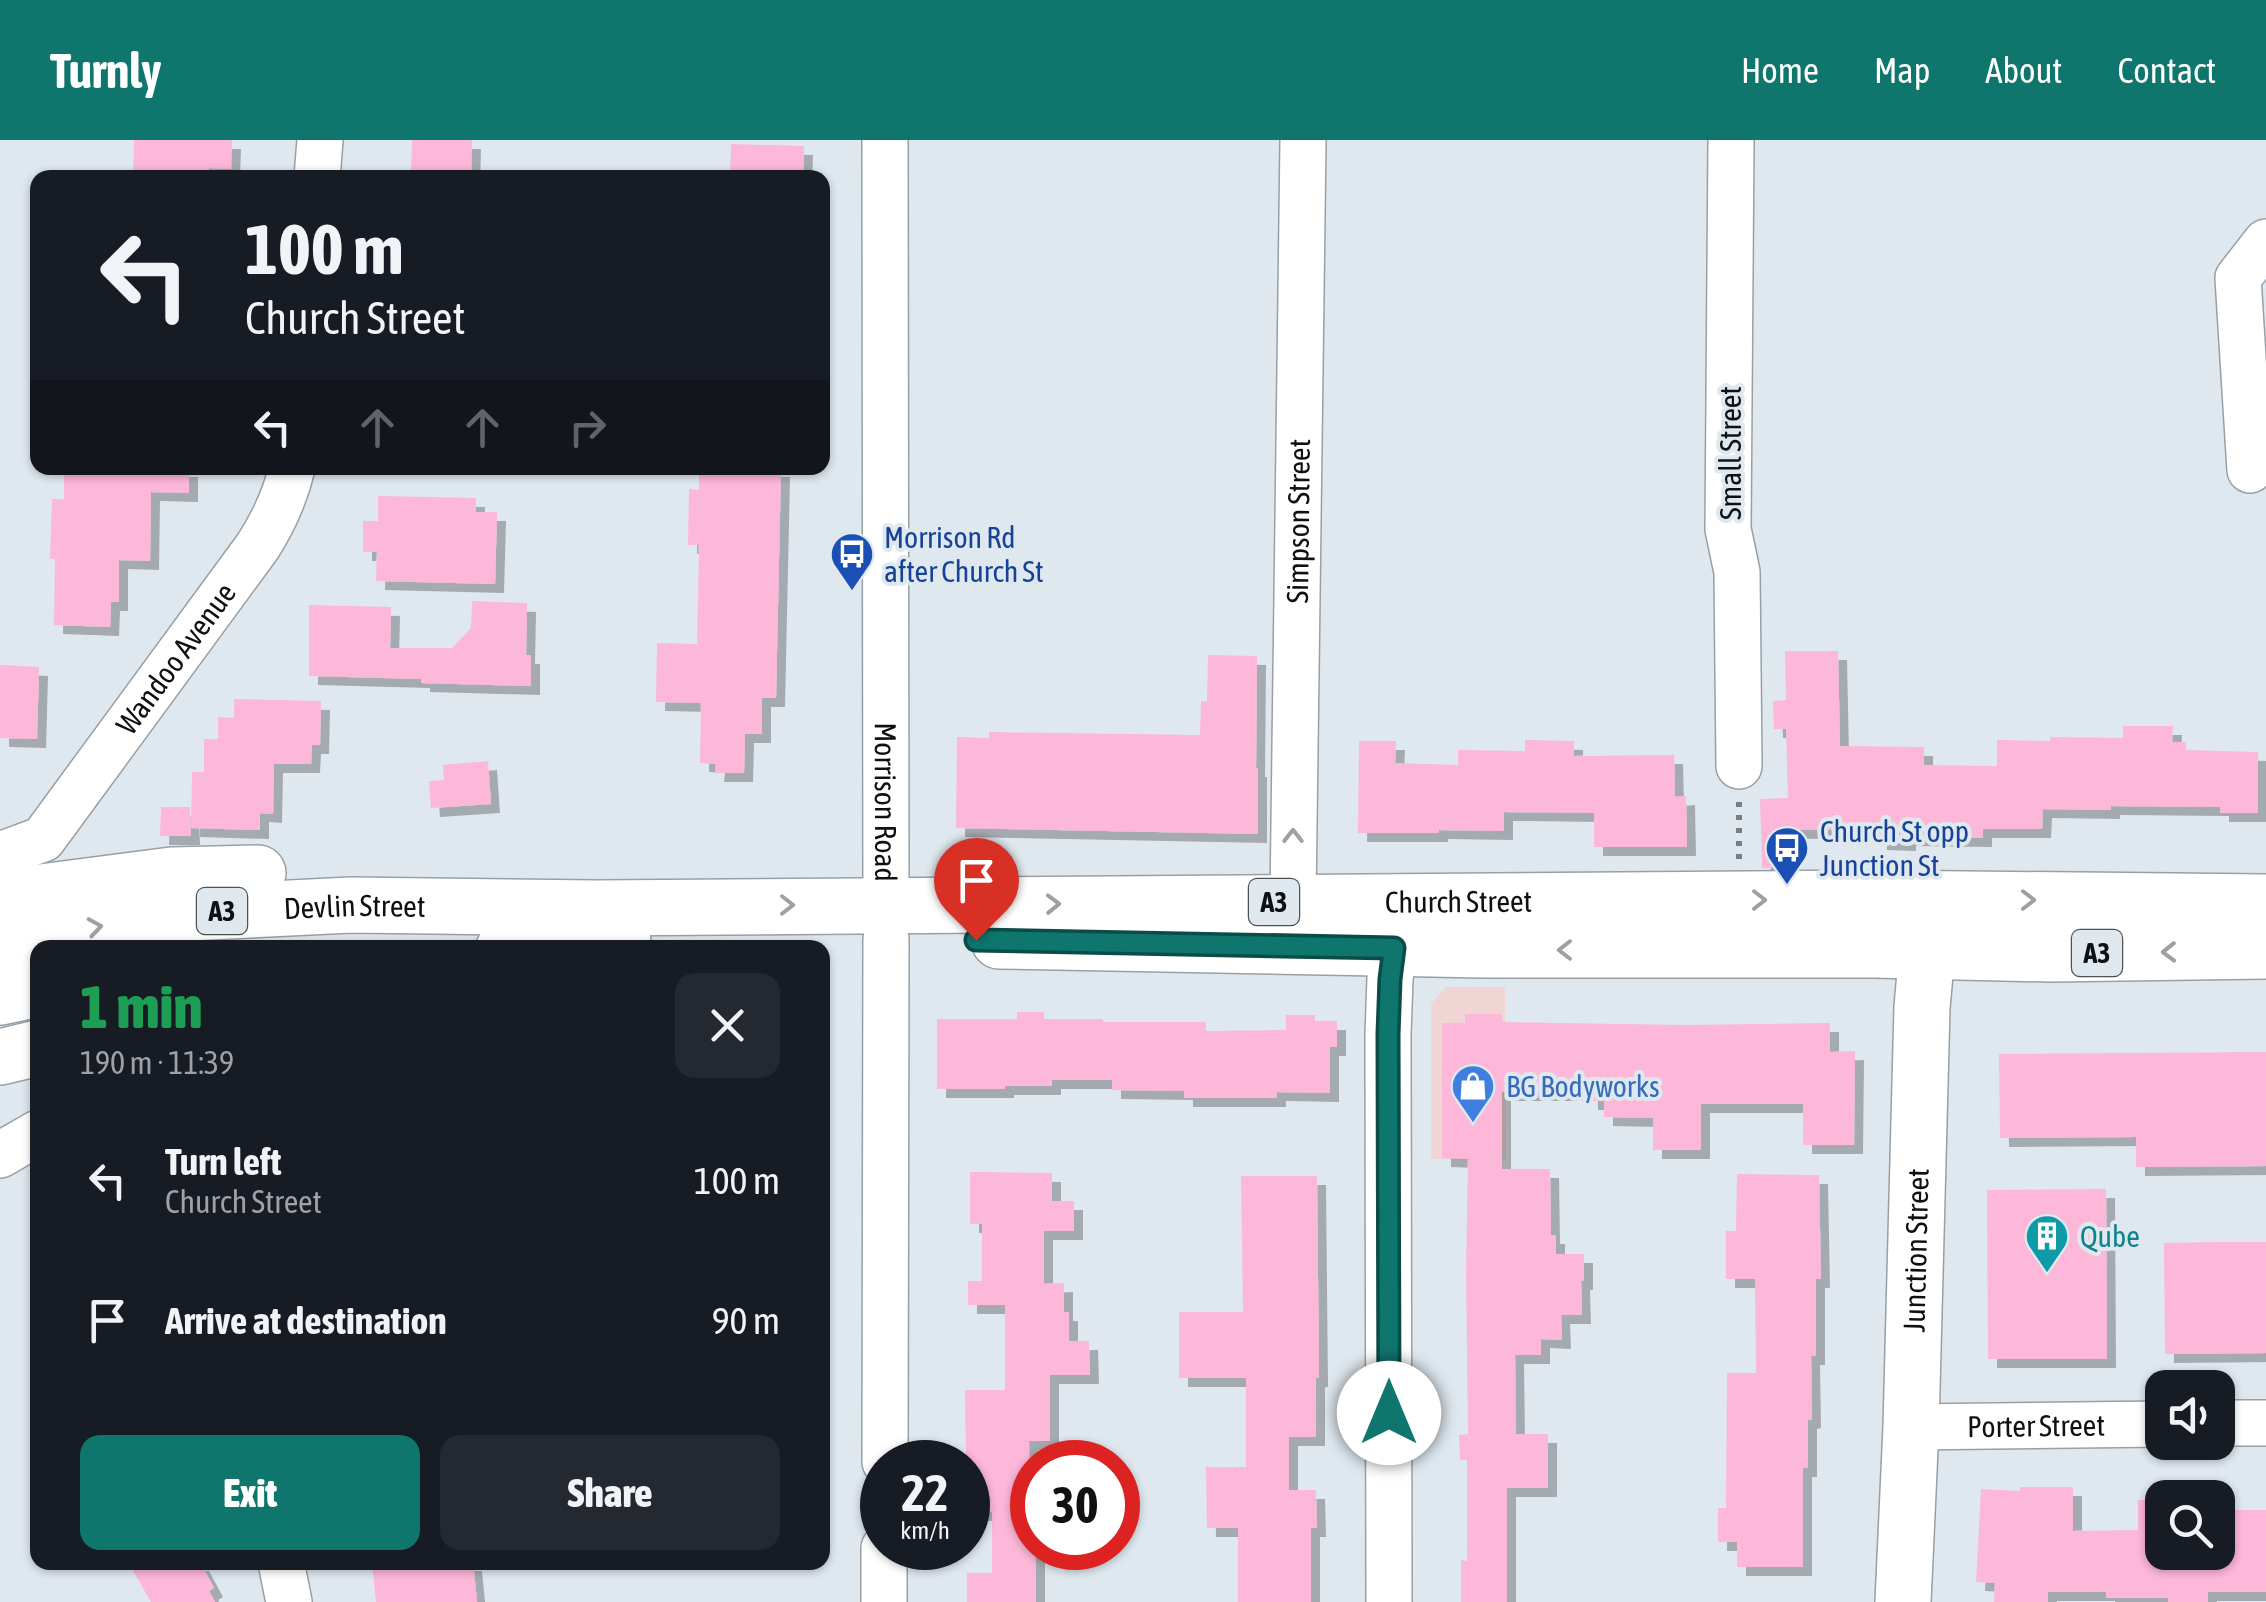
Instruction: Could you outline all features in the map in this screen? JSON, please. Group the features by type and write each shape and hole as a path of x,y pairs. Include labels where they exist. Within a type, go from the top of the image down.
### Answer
{"main road":[{"path":"0,902 41,892 172,875 330,872 491,878 597,908"},
{"name":"Church Street","path":"662,924 886,922 1293,902 1874,898 1929,926 2050,954 2266,951"},
{"name":"Church Street","path":"886,922 1394,948 1874,950 1929,926 2266,902"},
{"name":"Devlin Street","path":"0,948 60,932 188,913 350,905 597,908 662,924"},
{"name":"A3","path":"557,940 662,924"},
{"name":"Junction Street","path":"1902,1602 1911,1427 1922,1007 1929,926"},
{"path":"0,997 30,991"},
{"path":"0,1058 30,1050"}],"street":[{"path":"318,170 320,140"},
{"name":"Morrison Road","path":"884,140 884,1440"},
{"name":"Simpson Street","path":"1293,902 1303,140"},
{"name":"Small Street","path":"1731,140 1728,530 1737,572 1738,766"},
{"path":"2250,470 2238,278 2266,242"},
{"name":"Wandoo Avenue","path":"0,855 43,839 258,546 274,522 290,475"},
{"path":"1389,1602 1388,1034 1394,948"},
{"path":"0,1155 30,1138"},
{"path":"2235,1424 2266,1423"},
{"name":"Porter Street","path":"1911,1427 2145,1424"},
{"path":"283,1570 289,1602"},
{"path":"884,1570 884,1602"}],"path":[{"path":"1738,766 1739,872"}],"shaded area":[{"path":"1446,987 1505,987 1506,1160 1431,1159 1431,1004"}],"building":[{"path":"134,140 232,140 231,169 133,170"},
{"path":"412,140 472,140 471,170 411,170"},
{"path":"731,144 804,146 803,170 730,170"},
{"path":"64,475 189,475 189,493 151,492 150,561 119,560 119,602 111,602 110,627 54,625 52,499 64,499"},
{"path":"699,475 781,475 776,698 762,698 762,734 745,734 744,773 715,773 716,764 700,763 701,703 656,702 657,643 697,644 699,545 688,545 689,489 699,490"},
{"path":"378,496 476,498 476,512 497,512 495,584 376,581 377,552 363,552 363,521 378,521"},
{"path":"472,601 527,603 526,655 531,655 531,686 309,676 309,605 391,607 390,648 452,648 471,628"},
{"path":"1785,651 1838,651 1840,746 1924,747 1924,765 1997,766 1997,740 2123,738 2123,726 2173,726 2172,742 2186,742 2186,750 2258,752 2258,813 2220,813 2220,807 2043,809 2042,829 1983,829 1983,838 1907,837 1907,842 1878,841 1878,829 1790,830 1790,867 1762,868 1760,799 1788,798 1786,729 1774,729 1773,701 1786,700"},
{"path":"1208,655 1257,656 1258,834 956,828 957,737 989,738 989,732 1200,735 1201,701 1207,702"},
{"path":"0,665 39,667 37,739 0,738"},
{"path":"234,699 321,701 320,745 312,745 311,764 274,764 273,814 260,813 260,830 191,828 192,772 204,772 204,739 218,739 218,717 234,718"},
{"path":"1525,740 1574,741 1574,756 1674,755 1675,797 1686,796 1687,847 1594,847 1594,813 1504,812 1504,831 1358,833 1359,741 1396,741 1395,763 1458,765 1458,750 1525,751"},
{"path":"488,761 491,804 431,808 429,781 444,780 443,765"},
{"path":"161,807 190,807 191,836 160,836"},
{"path":"1017,1012 1044,1012 1044,1019 1206,1022 1206,1031 1286,1030 1286,1015 1315,1015 1315,1021 1337,1021 1337,1047 1330,1047 1330,1093 1277,1092 1277,1098 1184,1098 1184,1091 1112,1090 1112,1080 1052,1080 1052,1086 1005,1089 937,1089 937,1019 1017,1019"},
{"path":"1465,1014 1502,1014 1502,1022 1830,1023 1830,1052 1855,1051 1854,1145 1803,1145 1803,1104 1701,1104 1701,1150 1653,1150 1653,1118 1604,1117 1604,1101 1589,1101 1589,1092 1502,1092 1502,1169 1550,1169 1551,1235 1556,1235 1556,1254 1584,1254 1582,1315 1561,1315 1562,1340 1541,1339 1541,1355 1515,1355 1516,1434 1548,1434 1548,1488 1507,1488 1507,1602 1461,1602 1461,1560 1467,1561 1467,1460 1460,1460 1459,1435 1468,1434 1468,1159 1442,1158 1442,1023 1465,1023"},
{"path":"2266,1052 2266,1166 2136,1167 2136,1137 2000,1138 1999,1054"},
{"path":"970,1172 1052,1173 1052,1201 1074,1201 1074,1231 1044,1231 1044,1284 1064,1283 1069,1341 1089,1341 1090,1375 1050,1375 1050,1440 1010,1440 1010,1570 1036,1570 1036,1602 967,1602 967,1573 992,1573 992,1512 990,1440 966,1440 965,1390 1005,1390 1005,1305 968,1305 968,1281 982,1281 982,1224 970,1224"},
{"path":"1737,1174 1819,1175 1821,1279 1816,1279 1816,1356 1811,1356 1808,1468 1803,1468 1803,1567 1737,1567 1737,1542 1718,1542 1718,1508 1726,1508 1727,1373 1756,1373 1755,1279 1726,1279 1726,1231 1736,1231"},
{"path":"1241,1176 1317,1176 1316,1437 1289,1437 1289,1490 1316,1490 1317,1528 1311,1528 1311,1602 1238,1602 1238,1528 1207,1528 1206,1467 1246,1467 1246,1378 1179,1378 1179,1312 1243,1312"},
{"name":"Qube","path":"2106,1189 2107,1359 1988,1359 1987,1190"},
{"path":"2266,1242 2266,1353 2165,1354 2164,1243"},
{"path":"2020,1487 2073,1487 2073,1531 2138,1530 2138,1500 2145,1500 2145,1570 2235,1570 2235,1510 2266,1510 2266,1592 2208,1592 2208,1602 2168,1602 2168,1598 2106,1598 2106,1592 2048,1592 2048,1602 1994,1602 1995,1583 1976,1582 1981,1489 2020,1491"},
{"path":"133,1570 204,1570 214,1588 209,1591 215,1602 151,1602"},
{"path":"373,1570 474,1570 477,1602 376,1602"}],"place":[{"name":"Morrison Rd after Church St","path":"852,592"},
{"name":"Church St opp Junction St","path":"1787,886"},
{"name":"BG Bodyworks","path":"1473,1124"},
{"name":"Qube","path":"2047,1274"}],"route":[{"path":"976,940 1394,948 1388,1034 1389,1413"}]}
